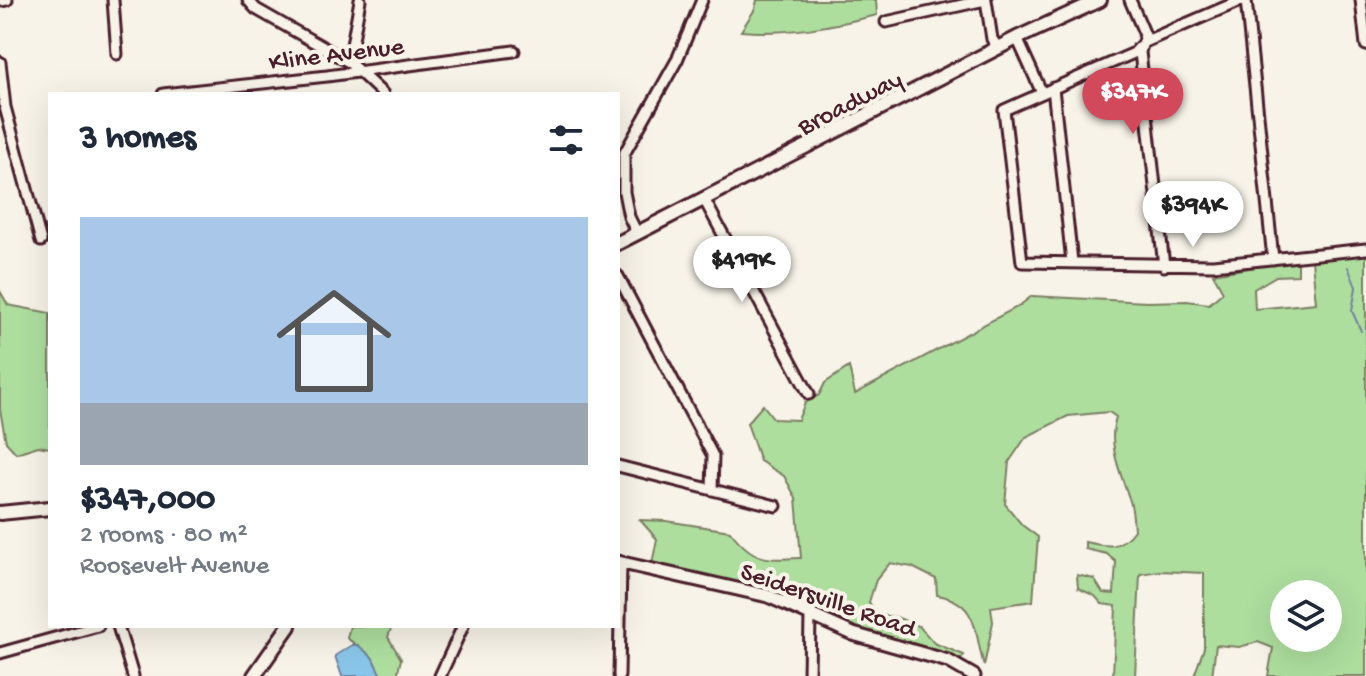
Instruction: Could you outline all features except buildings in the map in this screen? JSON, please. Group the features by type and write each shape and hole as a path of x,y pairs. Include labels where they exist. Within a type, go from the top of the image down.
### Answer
{"main road":[{"name":"Broadway","path":"620,242 1017,38 1100,0"},
{"path":"0,513 48,508"},
{"path":"254,676 288,628"}],"street":[{"path":"0,1 7,0"},
{"path":"113,0 117,54"},
{"path":"248,0 256,9 349,62 381,92"},
{"path":"349,62 360,0"},
{"path":"637,233 629,217 624,192 624,154 677,60 702,0"},
{"path":"886,22 986,0 992,39 998,48"},
{"path":"1130,0 1145,35 1140,52 1164,266"},
{"path":"1273,259 1244,0 1144,42 1134,53 1004,110 1022,262 1213,265 1273,259 1366,249"},
{"path":"1361,0 1366,45"},
{"path":"1017,38 1042,93"},
{"name":"Kline Avenue","path":"180,92 514,51"},
{"path":"0,62 5,107 41,241"},
{"path":"1053,88 1072,262"},
{"path":"704,199 809,394"},
{"path":"620,280 713,456 712,490"},
{"path":"620,467 776,506"},
{"name":"Seidersville Road","path":"620,562 749,591 853,634 948,661 974,676"},
{"path":"809,676 810,615"},
{"path":"0,653 91,628"},
{"path":"119,628 133,676"},
{"path":"440,676 462,628"},
{"path":"619,628 619,676"}],"green space":[{"path":"757,0 876,0 877,15 810,29 741,31"},
{"path":"1366,253 1366,676 1268,676 1272,652 1342,652 1342,580 1270,580 1270,647 1258,642 1239,647 1216,645 1212,676 1194,676 1204,648 1204,573 1159,571 1140,574 1135,676 1113,676 1116,606 1102,604 1095,596 1078,588 1077,575 1094,579 1103,593 1114,594 1116,562 1107,554 1085,549 1085,542 1118,544 1134,530 1131,506 1114,448 1116,417 1109,412 1068,416 1026,437 1009,462 1005,504 1022,525 1038,537 1033,601 991,607 993,622 984,666 976,630 968,612 961,604 937,595 936,579 912,567 890,563 876,580 869,602 877,615 896,617 919,626 934,643 964,655 961,659 858,632 777,593 652,564 657,539 640,520 730,531 753,553 778,559 801,558 796,498 784,476 760,461 747,423 763,405 774,419 798,420 805,403 819,395 825,383 849,367 855,394 1019,306 1032,296 1209,304 1223,292 1213,274 1298,260 1298,275 1276,276 1254,289 1255,309 1316,303 1312,260"},
{"path":"0,291 8,305 48,313 48,448 38,446 16,453 6,442 0,410"},
{"path":"350,628 391,628 388,637 401,659 397,676 381,676 372,657 347,638"}],"water":[{"path":"352,645 358,645 372,657 381,676 342,676 335,656"}],"waterway":[{"path":"1348,267 1356,287 1352,311 1361,331"}]}
